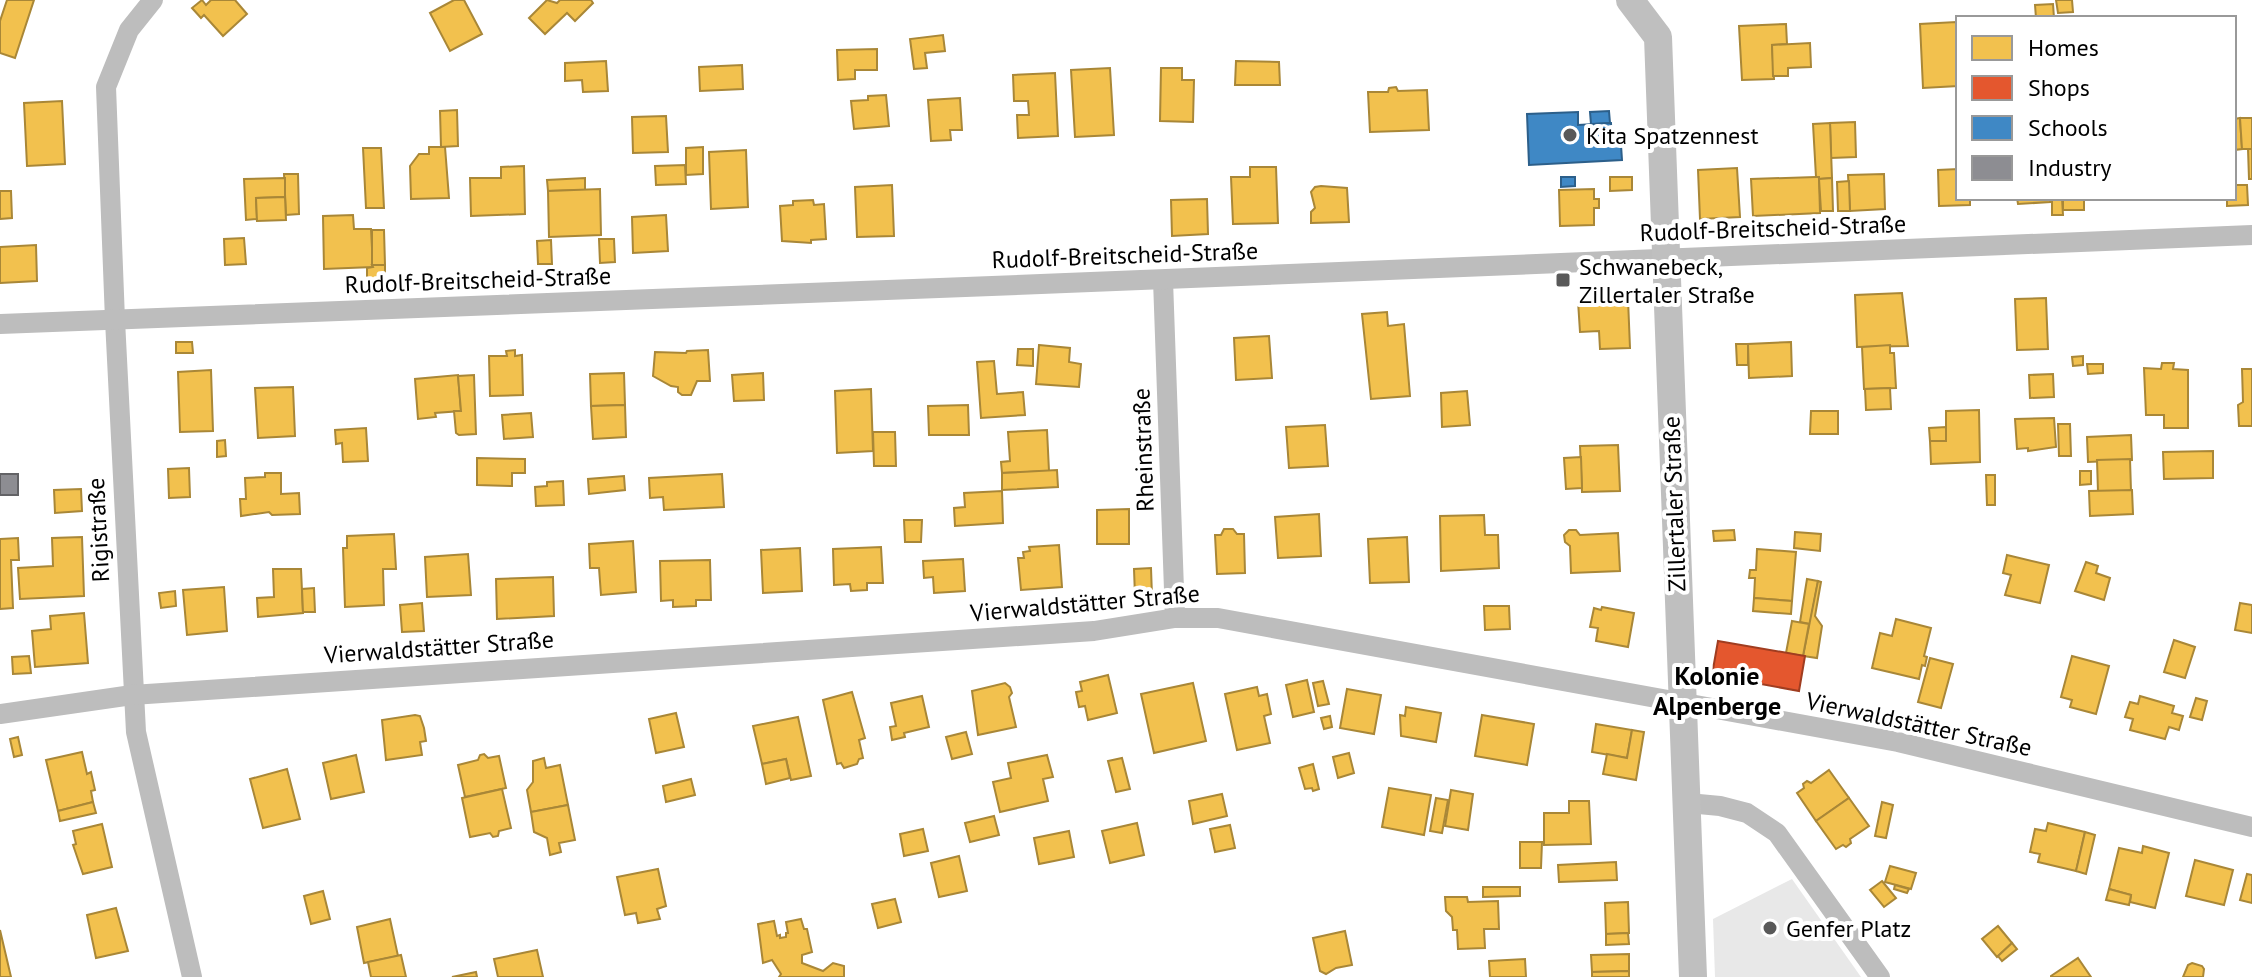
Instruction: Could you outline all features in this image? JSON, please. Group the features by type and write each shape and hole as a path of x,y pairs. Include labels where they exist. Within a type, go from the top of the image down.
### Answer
{"street":[{"name":"Rigistraße","path":"153,0 129,30 106,87 115,320 136,732 192,977"},
{"name":"Zillertaler Straße","path":"1630,0 1658,37 1693,977"},
{"name":"Rudolf-Breitscheid-Straße","path":"0,324 2252,235"},
{"name":"Rheinstraße","path":"1163,280 1175,618"},
{"name":"Vierwaldstätter Straße","path":"0,714 132,695 1094,631 1175,618 1218,618 1898,742 2252,827"},
{"path":"1688,803 1747,813 1777,833 1880,977"}],"shaded area":[{"name":"Genfer Platz","path":"1792,879 1861,977 1715,977 1713,919"}],"building: Homes":[{"path":"7,0 34,0 15,58 0,53 0,21"},
{"path":"202,0 206,5 211,0 235,0 247,14 223,36 204,15 201,18 192,8"},
{"path":"454,0 464,0 482,34 450,51 430,13"},
{"path":"547,0 557,3 560,0 591,0 593,3 575,21 567,13 545,34 529,18"},
{"path":"2056,0 2072,0 2073,12 2058,13"},
{"path":"2053,4 2054,16 2036,16 2035,5"},
{"path":"1956,22 1956,86 1923,88 1920,24"},
{"path":"1786,24 1787,44 1772,45 1774,79 1742,80 1739,26"},
{"path":"943,35 945,51 925,53 927,68 914,69 910,39"},
{"path":"1810,43 1811,67 1788,68 1788,76 1773,76 1772,45"},
{"path":"877,49 877,70 855,70 855,79 838,80 837,50"},
{"path":"606,61 608,91 583,92 582,80 565,81 565,63"},
{"path":"1236,61 1279,62 1280,85 1235,85"},
{"path":"742,65 743,89 700,91 699,67"},
{"path":"1110,68 1114,135 1075,137 1071,70"},
{"path":"1161,68 1182,68 1182,80 1194,80 1193,122 1160,121"},
{"path":"1055,73 1058,136 1018,138 1017,115 1029,115 1028,101 1014,101 1013,75"},
{"path":"1396,87 1398,91 1427,90 1429,130 1370,132 1368,92 1388,92 1389,88"},
{"path":"886,95 889,126 854,129 851,101"},
{"path":"960,98 962,130 950,130 951,140 931,141 928,100"},
{"path":"62,101 65,164 27,166 24,103"},
{"path":"457,110 458,146 441,147 440,111"},
{"path":"666,116 668,152 633,153 632,117"},
{"path":"2240,118 2242,149 2236,150 2236,119"},
{"path":"2240,118 2252,118 2252,149 2242,149"},
{"path":"1855,122 1856,157 1831,158 1830,123"},
{"path":"1830,123 1832,178 1819,179 1816,177 1813,124"},
{"path":"429,147 445,147 449,198 411,199 410,166 419,154 429,154"},
{"path":"703,147 703,174 686,175 686,148"},
{"path":"363,148 381,148 384,208 366,208"},
{"path":"2248,149 2252,149 2252,179 2249,179"},
{"path":"746,150 748,207 711,209 709,152"},
{"path":"685,165 686,184 656,185 655,166"},
{"path":"524,166 525,214 471,216 470,178 501,178 501,167"},
{"path":"1250,167 1276,167 1278,223 1233,224 1231,177 1250,177"},
{"path":"1737,168 1740,217 1700,219 1698,170"},
{"path":"1956,169 1956,200 1970,200 1970,205 1939,206 1938,170"},
{"path":"284,174 298,174 299,214 286,215"},
{"path":"1884,174 1885,209 1850,211 1848,175"},
{"path":"1610,177 1632,177 1632,190 1610,191"},
{"path":"1819,177 1820,213 1753,216 1751,179"},
{"path":"285,178 285,197 256,198 257,219 246,220 244,179"},
{"path":"585,178 585,190 548,191 547,180"},
{"path":"1832,178 1833,211 1821,211 1819,179"},
{"path":"1849,181 1850,211 1838,211 1837,182"},
{"path":"892,185 894,236 857,237 855,187"},
{"path":"2236,185 2247,185 2248,205 2227,206 2227,200 2236,200"},
{"path":"1321,186 1347,188 1349,222 1311,223 1311,212 1315,208 1311,192"},
{"path":"600,189 601,235 549,237 548,191"},
{"path":"1594,189 1594,199 1599,199 1599,208 1594,208 1594,225 1560,226 1559,190"},
{"path":"0,191 11,191 12,218 0,219"},
{"path":"285,197 286,220 257,221 256,198"},
{"path":"1207,199 1208,234 1172,236 1171,200"},
{"path":"813,200 814,205 824,204 826,239 811,240 811,243 782,241 780,206 793,205 793,201"},
{"path":"2017,200 2050,200 2050,202 2018,204"},
{"path":"2052,200 2062,200 2063,215 2052,215"},
{"path":"2063,200 2084,200 2084,210 2063,210"},
{"path":"353,215 354,229 371,229 373,267 324,269 323,216"},
{"path":"666,215 668,251 633,253 632,217"},
{"path":"372,230 384,230 385,265 372,265"},
{"path":"244,238 246,264 225,265 224,239"},
{"path":"599,239 614,239 615,262 600,263"},
{"path":"551,240 552,264 538,264 537,241"},
{"path":"36,245 37,281 0,283 0,247"},
{"path":"385,265 385,286 367,287 367,268"},
{"path":"1902,293 1908,346 1857,347 1855,295"},
{"path":"2046,298 2048,349 2017,350 2015,299"},
{"path":"1628,299 1630,348 1600,349 1599,331 1580,332 1578,301"},
{"path":"1387,312 1388,326 1404,324 1410,396 1371,399 1362,314"},
{"path":"1269,336 1272,378 1236,380 1234,338"},
{"path":"176,342 192,342 193,353 176,353"},
{"path":"1791,342 1792,376 1749,378 1748,344"},
{"path":"1736,344 1748,344 1748,365 1737,365"},
{"path":"1039,345 1070,348 1069,362 1081,364 1079,387 1036,384"},
{"path":"1890,345 1890,353 1894,353 1896,388 1864,389 1862,347"},
{"path":"1018,349 1033,349 1033,366 1017,365"},
{"path":"515,350 515,356 522,355 523,395 490,396 489,356 507,356 506,351"},
{"path":"708,350 710,381 697,381 691,395 682,395 678,387 653,376 655,352"},
{"path":"2083,356 2083,365 2073,366 2072,357"},
{"path":"994,361 997,394 1023,392 1025,415 981,418 977,362"},
{"path":"2162,363 2174,363 2173,369 2188,370 2188,428 2164,428 2164,415 2146,415 2144,368 2161,369"},
{"path":"2087,364 2103,364 2103,373 2088,374"},
{"path":"2242,369 2252,369 2252,426 2239,426 2238,405 2243,402"},
{"path":"211,370 213,431 180,432 178,372"},
{"path":"624,373 625,405 591,406 590,374"},
{"path":"763,373 764,400 734,401 732,375"},
{"path":"2053,374 2054,397 2030,398 2029,375"},
{"path":"458,375 461,411 435,413 436,417 418,419 415,379"},
{"path":"474,375 476,434 459,435 456,433 454,411 461,411 458,376"},
{"path":"293,387 295,436 258,438 255,388"},
{"path":"1890,388 1891,409 1866,410 1865,389"},
{"path":"871,389 873,451 837,453 835,391"},
{"path":"1467,391 1470,425 1442,427 1441,393"},
{"path":"625,405 626,437 593,439 591,406"},
{"path":"968,405 969,435 929,435 928,406"},
{"path":"1979,410 1980,462 1931,464 1930,441 1946,441 1946,411"},
{"path":"1811,411 1838,411 1838,434 1810,434"},
{"path":"531,413 533,437 504,439 502,415"},
{"path":"2054,418 2056,447 2028,451 2028,448 2017,449 2015,419"},
{"path":"2058,424 2070,424 2071,456 2059,456"},
{"path":"1325,425 1328,466 1289,468 1286,427"},
{"path":"1946,427 1946,441 1930,441 1929,428"},
{"path":"366,428 368,461 343,462 342,443 336,444 335,430"},
{"path":"1047,430 1049,471 1002,473 1001,462 1010,461 1008,432"},
{"path":"873,432 895,432 896,466 874,466"},
{"path":"2131,435 2132,460 2088,462 2087,437"},
{"path":"225,440 226,456 217,457 217,441"},
{"path":"1618,445 1620,491 1582,492 1580,446"},
{"path":"2213,451 2213,478 2164,479 2163,452"},
{"path":"1581,457 1582,488 1566,489 1564,458"},
{"path":"477,458 525,459 525,473 512,473 512,486 477,485"},
{"path":"2130,459 2131,491 2098,492 2097,460"},
{"path":"189,468 190,497 169,498 168,469"},
{"path":"1057,470 1058,487 1002,490 1002,473"},
{"path":"2080,471 2091,471 2091,484 2080,485"},
{"path":"265,473 281,473 281,494 299,493 300,514 272,515 269,512 241,516 240,499 246,499 245,478 265,477"},
{"path":"722,474 724,507 664,510 663,497 650,498 649,478"},
{"path":"1986,475 1995,475 1995,505 1987,505"},
{"path":"624,476 625,490 589,494 588,479"},
{"path":"563,481 564,505 536,506 535,487"},
{"path":"81,489 82,511 55,513 54,490"},
{"path":"2132,490 2133,514 2090,516 2089,491"},
{"path":"1002,491 1003,523 955,526 954,508 965,507 964,493"},
{"path":"1129,509 1129,544 1097,544 1097,510"},
{"path":"1319,514 1321,556 1278,558 1275,517"},
{"path":"1484,515 1485,535 1498,535 1499,568 1441,571 1440,516"},
{"path":"904,520 922,520 921,542 905,542"},
{"path":"1224,529 1244,534 1245,573 1217,574 1215,535 1221,535"},
{"path":"1569,530 1576,530 1580,535 1618,533 1620,571 1571,573 1570,546 1565,542 1564,535"},
{"path":"1734,530 1735,540 1714,541 1713,531"},
{"path":"1795,532 1821,534 1820,551 1794,548"},
{"path":"394,534 396,569 383,569 384,605 345,607 343,548 347,548 347,536"},
{"path":"82,537 84,596 20,599 18,568 53,566 52,538"},
{"path":"1407,537 1409,582 1370,583 1368,539"},
{"path":"18,538 19,560 11,560 13,608 0,609 0,539"},
{"path":"633,541 636,592 601,595 599,568 590,568 589,544"},
{"path":"1059,545 1062,587 1021,590 1018,558 1024,558 1023,552 1030,551 1029,547"},
{"path":"881,547 883,583 867,583 867,590 851,591 850,584 834,585 833,549"},
{"path":"800,548 802,591 763,593 761,550"},
{"path":"1757,549 1796,552 1792,601 1754,598 1755,578 1749,578 1750,570 1756,570"},
{"path":"468,554 471,595 427,597 425,557"},
{"path":"2007,555 2049,565 2040,603 2005,595 2011,575 2003,573"},
{"path":"963,559 965,591 934,593 933,577 924,578 923,561"},
{"path":"710,560 711,600 696,600 696,606 673,607 673,600 661,601 660,561"},
{"path":"2086,562 2098,566 2096,573 2110,578 2104,600 2075,591"},
{"path":"1151,568 1152,596 1135,596 1134,569"},
{"path":"273,569 301,569 303,613 258,617 257,598 274,597"},
{"path":"553,577 554,616 497,619 496,579"},
{"path":"1807,579 1818,581 1810,624 1800,622"},
{"path":"1818,581 1821,582 1815,616 1822,626 1817,658 1803,656"},
{"path":"224,587 227,631 187,635 183,590"},
{"path":"314,588 315,612 303,612 302,589"},
{"path":"175,591 176,606 161,608 159,593"},
{"path":"1754,598 1792,601 1791,614 1753,611"},
{"path":"422,603 424,631 402,632 400,605"},
{"path":"2240,603 2252,605 2252,633 2235,630"},
{"path":"1484,606 1509,606 1510,629 1485,630"},
{"path":"1602,607 1634,613 1628,647 1596,641 1598,628 1590,627 1594,608 1601,610"},
{"path":"84,613 88,663 35,667 32,631 51,629 50,616"},
{"path":"1896,619 1931,628 1924,656 1927,657 1925,666 1922,665 1919,679 1872,668 1880,633 1892,636"},
{"path":"1792,621 1809,624 1803,656 1786,653"},
{"path":"2174,640 2195,647 2185,678 2164,672"},
{"path":"29,656 31,673 13,674 12,657"},
{"path":"2072,656 2109,666 2096,714 2070,707 2072,700 2061,697"},
{"path":"1930,658 1953,664 1941,708 1918,702"},
{"path":"1108,675 1117,713 1088,720 1085,706 1079,707 1076,692 1082,691 1080,682"},
{"path":"1307,680 1314,712 1293,717 1286,685"},
{"path":"1323,681 1329,704 1318,706 1313,683"},
{"path":"1005,683 1012,693 1009,697 1016,727 978,735 972,691"},
{"path":"1193,683 1206,741 1154,753 1141,694"},
{"path":"1257,687 1259,696 1267,694 1271,714 1264,716 1270,743 1237,750 1225,694"},
{"path":"1347,689 1381,695 1374,734 1340,728"},
{"path":"852,692 865,738 859,740 863,758 857,764 844,768 841,763 837,764 823,700"},
{"path":"922,696 929,727 904,733 905,737 892,740 890,727 896,726 891,703"},
{"path":"2140,696 2174,706 2172,713 2183,716 2179,730 2169,727 2165,739 2130,730 2133,719 2125,717 2130,702 2138,704"},
{"path":"2196,698 2207,701 2202,720 2190,717"},
{"path":"1406,707 1441,713 1436,742 1401,736 1400,715 1405,716"},
{"path":"676,713 684,747 656,753 649,719"},
{"path":"1482,715 1534,724 1527,765 1475,756"},
{"path":"420,716 424,728 426,741 420,742 422,755 386,760 382,720"},
{"path":"1330,716 1332,727 1324,729 1321,718"},
{"path":"798,717 811,776 791,780 786,759 762,764 753,726"},
{"path":"1596,724 1632,730 1627,758 1592,752"},
{"path":"1632,730 1644,732 1636,780 1603,774 1607,754 1627,758"},
{"path":"966,732 972,754 952,759 946,737"},
{"path":"18,737 22,755 14,757 10,739"},
{"path":"82,752 95,790 91,791 93,802 58,811 46,760"},
{"path":"1349,753 1354,773 1338,778 1333,757"},
{"path":"484,754 488,758 499,756 506,788 465,797 458,765 478,760"},
{"path":"356,755 364,792 331,799 323,763"},
{"path":"1047,755 1053,777 1043,779 1048,801 1000,812 993,782 1011,778 1008,763"},
{"path":"544,758 546,768 560,765 568,805 531,812 527,790 533,782 533,761"},
{"path":"1122,758 1130,789 1116,792 1108,761"},
{"path":"786,759 790,778 766,784 762,764"},
{"path":"1313,764 1319,789 1313,791 1312,788 1305,789 1299,768"},
{"path":"287,769 300,819 263,828 250,779"},
{"path":"1829,770 1849,798 1816,821 1797,793 1807,781 1811,783"},
{"path":"691,779 695,795 666,802 663,786"},
{"path":"1389,788 1431,795 1424,835 1382,827"},
{"path":"502,789 511,828 499,831 498,836 493,837 490,833 470,837 462,798"},
{"path":"1451,790 1473,794 1468,830 1445,826"},
{"path":"1222,794 1227,816 1193,824 1189,801"},
{"path":"1436,798 1448,800 1442,833 1430,831"},
{"path":"1849,798 1869,826 1850,839 1851,843 1846,847 1843,845 1836,849 1816,821"},
{"path":"1569,801 1589,801 1591,844 1544,845 1544,813 1569,813"},
{"path":"93,802 96,813 60,821 58,811"},
{"path":"1882,802 1893,805 1886,838 1875,836"},
{"path":"568,805 575,840 559,843 561,852 550,855 547,838 534,832 531,812"},
{"path":"994,816 999,835 970,842 965,823"},
{"path":"1137,823 1144,855 1110,863 1102,831"},
{"path":"2048,823 2085,832 2076,871 2038,862 2040,854 2030,852 2035,829 2046,831"},
{"path":"102,824 112,867 83,874 73,845 76,844 73,831"},
{"path":"1230,825 1235,848 1215,852 1210,829"},
{"path":"923,829 928,851 904,856 900,834"},
{"path":"1069,831 1074,857 1039,864 1034,838"},
{"path":"2085,832 2095,835 2086,874 2076,871"},
{"path":"1520,842 1542,842 1541,868 1520,868"},
{"path":"2143,846 2169,853 2155,908 2130,902 2131,895 2109,889 2119,848 2142,853"},
{"path":"959,856 967,891 939,897 931,863"},
{"path":"2195,860 2233,870 2224,905 2186,896"},
{"path":"1616,862 1617,880 1559,882 1558,865"},
{"path":"1890,866 1916,873 1911,889 1885,882"},
{"path":"658,869 666,906 657,909 660,919 638,923 636,913 625,915 617,877"},
{"path":"2247,874 2252,875 2252,903 2240,900"},
{"path":"1882,881 1896,898 1884,907 1870,890"},
{"path":"1895,885 1909,889 1907,893 1894,889"},
{"path":"1483,887 1520,887 1520,896 1483,897"},
{"path":"2109,889 2131,895 2129,905 2106,900"},
{"path":"323,891 330,919 311,924 304,896"},
{"path":"1445,897 1467,897 1468,902 1498,901 1499,929 1484,929 1485,948 1458,949 1457,930 1453,930 1452,917 1446,911"},
{"path":"895,899 901,922 878,928 872,904"},
{"path":"1628,902 1629,933 1606,934 1605,903"},
{"path":"116,908 128,951 96,958 87,915"},
{"path":"390,919 398,956 364,963 357,927"},
{"path":"801,919 804,929 807,929 812,952 802,955 802,963 823,971 833,963 844,966 844,977 779,977 781,974 772,960 763,963 758,924 774,921 780,938 788,933 786,922"},
{"path":"1998,926 2012,943 1997,957 1982,939"},
{"path":"0,930 11,977 0,977"},
{"path":"1345,931 1352,965 1326,974 1320,971 1313,938"},
{"path":"1628,933 1629,944 1606,945 1606,934"},
{"path":"2012,943 2017,949 2002,961 1998,956"},
{"path":"537,950 543,977 498,977 494,959"},
{"path":"1629,954 1629,971 1592,972 1591,955"},
{"path":"401,955 406,977 371,977 368,962"},
{"path":"2078,958 2091,977 2051,977 2051,976"},
{"path":"1525,959 1526,977 1490,977 1489,961"},
{"path":"2192,963 2202,966 2203,977 2183,977"},
{"path":"1629,971 1629,977 1592,977 1592,972"},
{"path":"476,972 477,977 452,977"}],"building: Shops":[{"path":"1718,641 1805,656 1799,691 1712,675"}],"building: Schools":[{"path":"1609,111 1610,123 1591,124 1590,112"},
{"name":"Kita Spatzennest","path":"1578,112 1578,125 1611,123 1612,145 1621,145 1622,160 1529,165 1527,114"},
{"path":"1561,177 1575,177 1575,186 1561,187"}],"building: Industry":[{"path":"0,474 18,474 18,495 0,495"}],"place":[{"name":"Kita Spatzennest","path":"1570,135"},
{"name":"Schwanebeck, Zillertaler Straße","path":"1563,280"},
{"name":"Genfer Platz","path":"1770,928"}],"district":[{"name":"Kolonie Alpenberge","path":"1717,690"}]}
